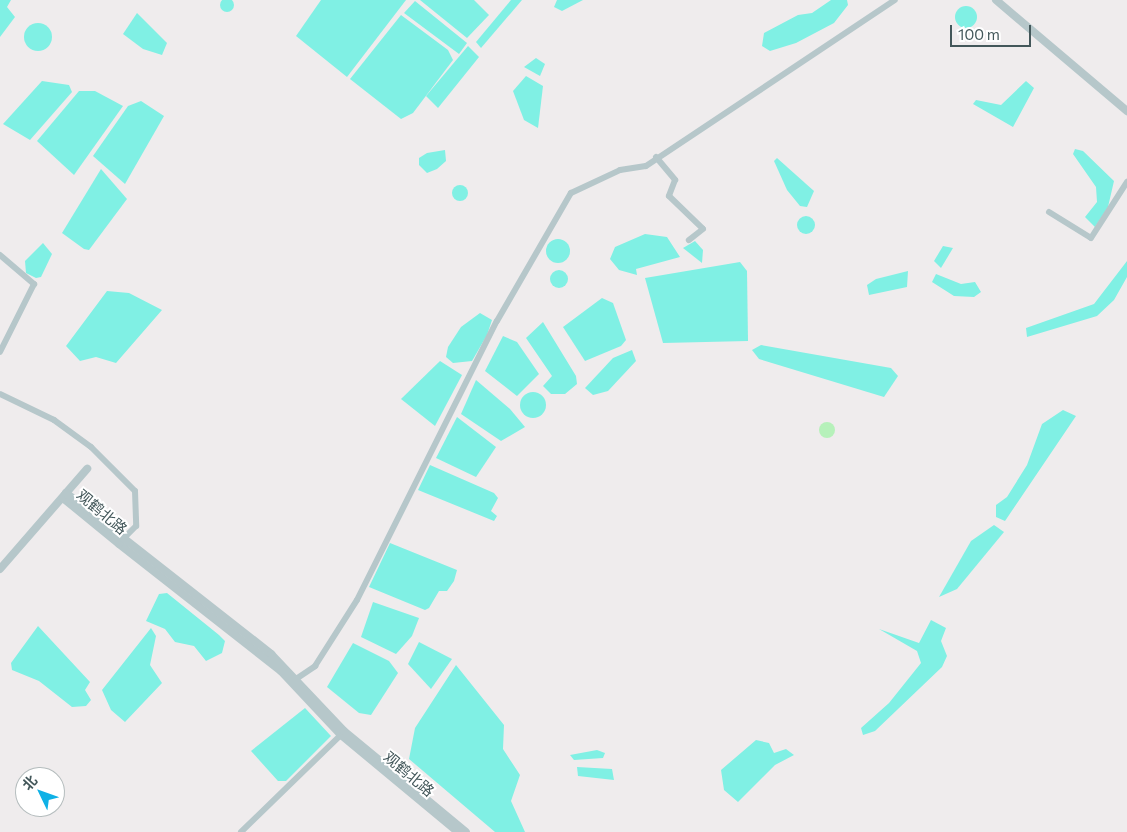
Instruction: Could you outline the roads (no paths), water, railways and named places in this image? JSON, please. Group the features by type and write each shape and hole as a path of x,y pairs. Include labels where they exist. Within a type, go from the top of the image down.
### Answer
{"street":[{"path":"294,680 315,666 356,600 488,338 570,193 620,170 636,170 896,0"},
{"path":"996,0 1127,111"},
{"path":"656,157 675,180 669,196 703,229 688,240"},
{"path":"1049,212 1091,238 1127,182"},
{"path":"0,255 34,284 0,352"},
{"path":"0,394 54,420 91,447 136,491 136,526 120,542"},
{"path":"0,569 87,468"},
{"name":"观鹤北路","path":"120,542 66,493 63,498 294,680 343,733 458,832"},
{"path":"241,832 343,733"},
{"name":"观鹤北路","path":"343,733 466,832"}],"water":[{"path":"224,-2 230,-2 234,5 230,12 224,12 220,8 220,2"},
{"path":"0,0 11,0 7,7 15,17 0,37"},
{"path":"321,0 406,0 347,77 296,36"},
{"path":"420,0 474,0 489,15 467,38"},
{"path":"511,0 522,0 481,48 476,42"},
{"path":"557,0 583,0 562,11 554,7"},
{"path":"831,0 847,0 848,5 834,23 796,43 770,51 762,46 764,33 798,15 812,13"},
{"path":"415,1 467,43 459,54 404,13"},
{"path":"966,6 976,13 977,17 970,27 966,28 956,21 955,17 962,7"},
{"path":"137,13 167,43 162,55 143,49 123,34"},
{"path":"401,15 448,50 453,60 413,113 401,119 350,79"},
{"path":"38,23 48,27 52,37 48,47 38,51 28,47 24,37 28,27"},
{"path":"468,46 479,57 438,108 426,96"},
{"path":"536,58 545,64 540,76 524,67"},
{"path":"526,76 543,86 538,128 524,120 513,91"},
{"path":"42,81 69,85 72,92 30,140 3,124"},
{"path":"1026,81 1034,88 1013,127 973,104 976,100 1001,105"},
{"path":"79,91 95,91 123,106 74,175 37,141"},
{"path":"141,101 164,116 125,184 93,156 128,106"},
{"path":"1075,149 1083,151 1114,181 1108,207 1095,227 1085,217 1097,202 1096,187 1073,154"},
{"path":"445,150 446,161 437,169 427,173 419,165 419,158 427,153"},
{"path":"777,158 814,191 807,207 800,206 787,190 774,161"},
{"path":"101,169 127,199 89,250 84,249 62,233"},
{"path":"457,185 463,185 468,190 466,199 457,201 452,196 452,190"},
{"path":"806,216 812,219 815,225 812,231 806,234 800,231 797,225 800,219"},
{"path":"645,234 667,237 680,257 636,269 637,275 619,270 610,259 615,247"},
{"path":"558,239 563,240 569,246 569,256 563,262 558,263 553,262 547,256 546,251 547,246 553,240"},
{"path":"695,241 703,250 702,263 683,248"},
{"path":"43,243 52,254 41,277 36,278 26,273 25,261"},
{"path":"943,246 953,248 941,268 934,261"},
{"path":"1127,261 1127,277 1114,300 1097,316 1027,337 1026,328 1094,304"},
{"path":"740,262 747,271 748,341 663,343 645,278"},
{"path":"559,270 565,273 568,279 565,285 559,288 553,285 550,279 553,273"},
{"path":"908,271 907,287 869,295 867,285 876,279"},
{"path":"936,274 961,284 975,282 981,292 974,297 954,296 932,282"},
{"path":"107,291 129,293 162,310 116,363 96,357 80,361 66,346"},
{"path":"602,298 613,303 626,340 621,346 585,361 563,327"},
{"path":"480,313 492,320 487,335 472,361 453,363 446,357 448,347 461,327"},
{"path":"543,322 576,376 577,384 565,394 551,394 543,386 552,376 526,338"},
{"path":"503,336 517,342 539,374 517,396 485,371"},
{"path":"761,345 891,368 898,376 884,397 759,359 752,350"},
{"path":"632,350 636,361 608,391 593,395 585,388 613,358"},
{"path":"440,361 462,375 435,426 401,399"},
{"path":"476,380 510,409 525,427 501,441 461,414"},
{"path":"533,392 542,396 546,405 542,414 533,418 524,414 520,405 524,396"},
{"path":"1063,410 1076,416 1005,521 996,517 996,505 1007,497 1027,465 1042,424"},
{"path":"457,417 496,447 476,477 436,458"},
{"path":"430,465 494,493 498,498 491,511 497,516 494,521 418,490"},
{"path":"994,525 1004,532 957,589 939,597 971,541"},
{"path":"390,543 457,570 454,581 447,591 439,591 429,608 425,610 369,587"},
{"path":"167,593 225,641 222,653 206,661 194,646 175,642 165,629 146,621 159,594"},
{"path":"373,602 419,618 412,636 396,654 361,637"},
{"path":"931,620 946,628 941,641 947,656 942,667 875,731 863,735 861,728 889,703 921,663 917,651 879,629 919,643"},
{"path":"38,626 90,682 85,690 91,700 86,706 72,707 39,681 12,670 11,663"},
{"path":"151,628 156,636 150,665 162,683 125,722 111,710 102,690"},
{"path":"419,642 452,659 431,689 408,664"},
{"path":"353,643 389,661 398,673 371,715 359,713 327,687"},
{"path":"456,665 504,725 503,749 520,775 511,801 525,832 495,832 409,759 415,728"},
{"path":"305,708 331,736 286,781 278,781 251,751"},
{"path":"756,740 769,743 774,753 786,749 794,755 775,765 738,802 724,790 721,770"},
{"path":"597,750 605,753 603,758 574,760 570,755"},
{"path":"577,767 612,769 614,780 578,776"}]}
